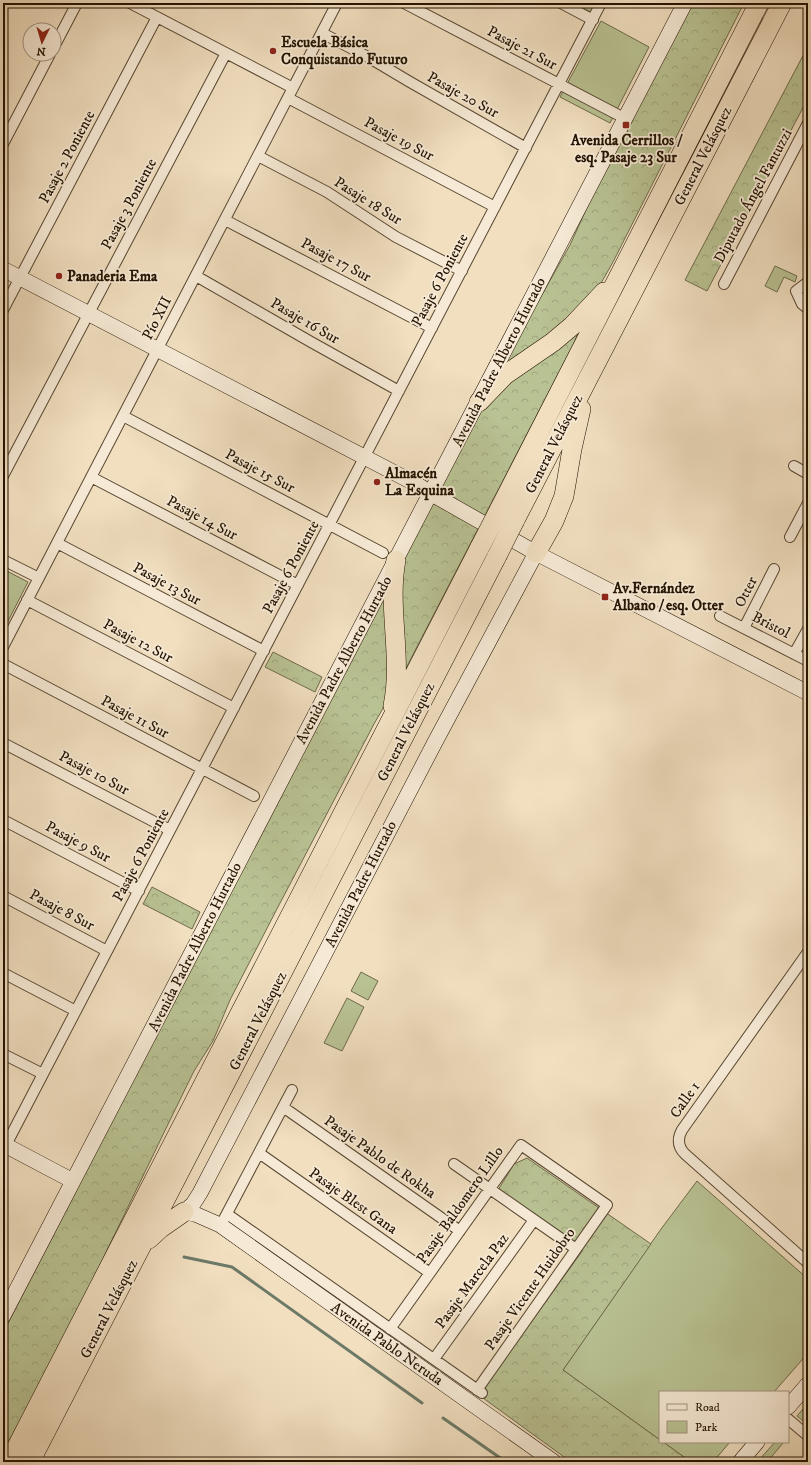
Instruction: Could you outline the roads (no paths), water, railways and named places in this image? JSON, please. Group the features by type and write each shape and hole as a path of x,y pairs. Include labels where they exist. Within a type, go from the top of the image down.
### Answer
{"highway":[{"name":"General Velásquez","path":"9,1462 759,3"},
{"name":"General Velásquez","path":"30,1462 782,3"},
{"path":"479,402 506,375 572,326 597,300 627,262"},
{"path":"536,553 554,521 564,496 576,428 594,367"},
{"path":"386,729 393,704 396,679 390,556"},
{"path":"140,1249 161,1228 184,1212"}],"street":[{"path":"62,31 77,3"},
{"path":"130,3 293,88"},
{"name":"Pío XII","path":"3,646 337,3"},
{"name":"Pasaje 21 Sur","path":"404,3 626,119"},
{"path":"562,3 593,20"},
{"name":"Pasaje 6 Poniente","path":"5,1144 139,891 601,3"},
{"name":"Avenida Padre Alberto Hurtado","path":"3,1316 390,556 430,493 479,402 685,3"},
{"name":"Pasaje 2 Poniente","path":"3,310 157,17"},
{"name":"Pasaje 20 Sur","path":"322,33 368,57 526,148"},
{"name":"Pasaje 3 Poniente","path":"3,476 226,53"},
{"path":"3,144 46,62"},
{"name":"Pasaje 19 Sur","path":"288,98 495,206"},
{"name":"Diputado Ángel Fantuzzi","path":"724,284 808,123"},
{"name":"Pasaje 18 Sur","path":"258,156 327,192 396,237 462,271"},
{"name":"Pasaje 17 Sur","path":"225,220 432,328"},
{"path":"3,269 418,485 536,553 808,693"},
{"name":"Pasaje 16 Sur","path":"196,276 399,391"},
{"path":"808,282 796,291 802,304 808,309"},
{"name":"Pasaje 15 Sur","path":"123,416 390,556"},
{"path":"794,466 808,474"},
{"name":"Pasaje 14 Sur","path":"91,477 298,585"},
{"path":"790,537 808,503"},
{"name":"Pasaje 13 Sur","path":"57,543 264,651"},
{"name":"Avenida Padre Hurtado","path":"184,1212 193,1204 200,1193 434,744 536,553"},
{"path":"3,560 39,578"},
{"name":"Otter","path":"744,628 774,569"},
{"name":"Pasaje 12 Sur","path":"27,600 234,708"},
{"name":"Bristol","path":"720,616 808,661"},
{"path":"794,654 808,629"},
{"name":"Pasaje 11 Sur","path":"3,664 254,796"},
{"name":"Pasaje 10 Sur","path":"3,742 170,830"},
{"name":"Pasaje 9 Sur","path":"3,820 139,891"},
{"name":"Pasaje 8 Sur","path":"3,896 107,951"},
{"name":"Calle 1","path":"808,952 682,1130 679,1141 682,1151 808,1263"},
{"path":"3,973 76,1011"},
{"path":"3,1054 43,1074"},
{"path":"223,1220 292,1090"},
{"name":"Pasaje Pablo de Rokha","path":"283,1107 460,1231"},
{"path":"5,1144 73,1181"},
{"name":"Pasaje Baldomero Lillo","path":"390,1329 521,1145 606,1205"},
{"name":"Pasaje Blest Gana","path":"259,1153 430,1273"},
{"path":"454,1164 576,1249"},
{"name":"Avenida Pablo Neruda","path":"200,1193 205,1206 223,1220 554,1462"},
{"name":"Pasaje Vicente Huidobro","path":"480,1391 606,1205"},
{"name":"Avenida Pablo Neruda","path":"184,1212 223,1220 390,1329 480,1391"},
{"name":"Pasaje Marcela Paz","path":"434,1359 534,1220"},
{"path":"789,1406 808,1384"},
{"path":"789,1420 808,1436"},
{"path":"744,1461 756,1443"}],"waterway":[{"path":"184,1257 232,1267 422,1403"},
{"path":"443,1418 506,1462"}],"place":[{"name":"Escuela Básica Conquistando Futuro","path":"273,51"},
{"name":"Avenida Cerrillos / esq. Pasaje 23 Sur","path":"626,125"},
{"name":"Panaderia Ema","path":"59,276"},
{"name":"Almacén La Esquina","path":"377,482"},
{"name":"Av.Fernández Albano / esq. Otter","path":"605,597"}]}
